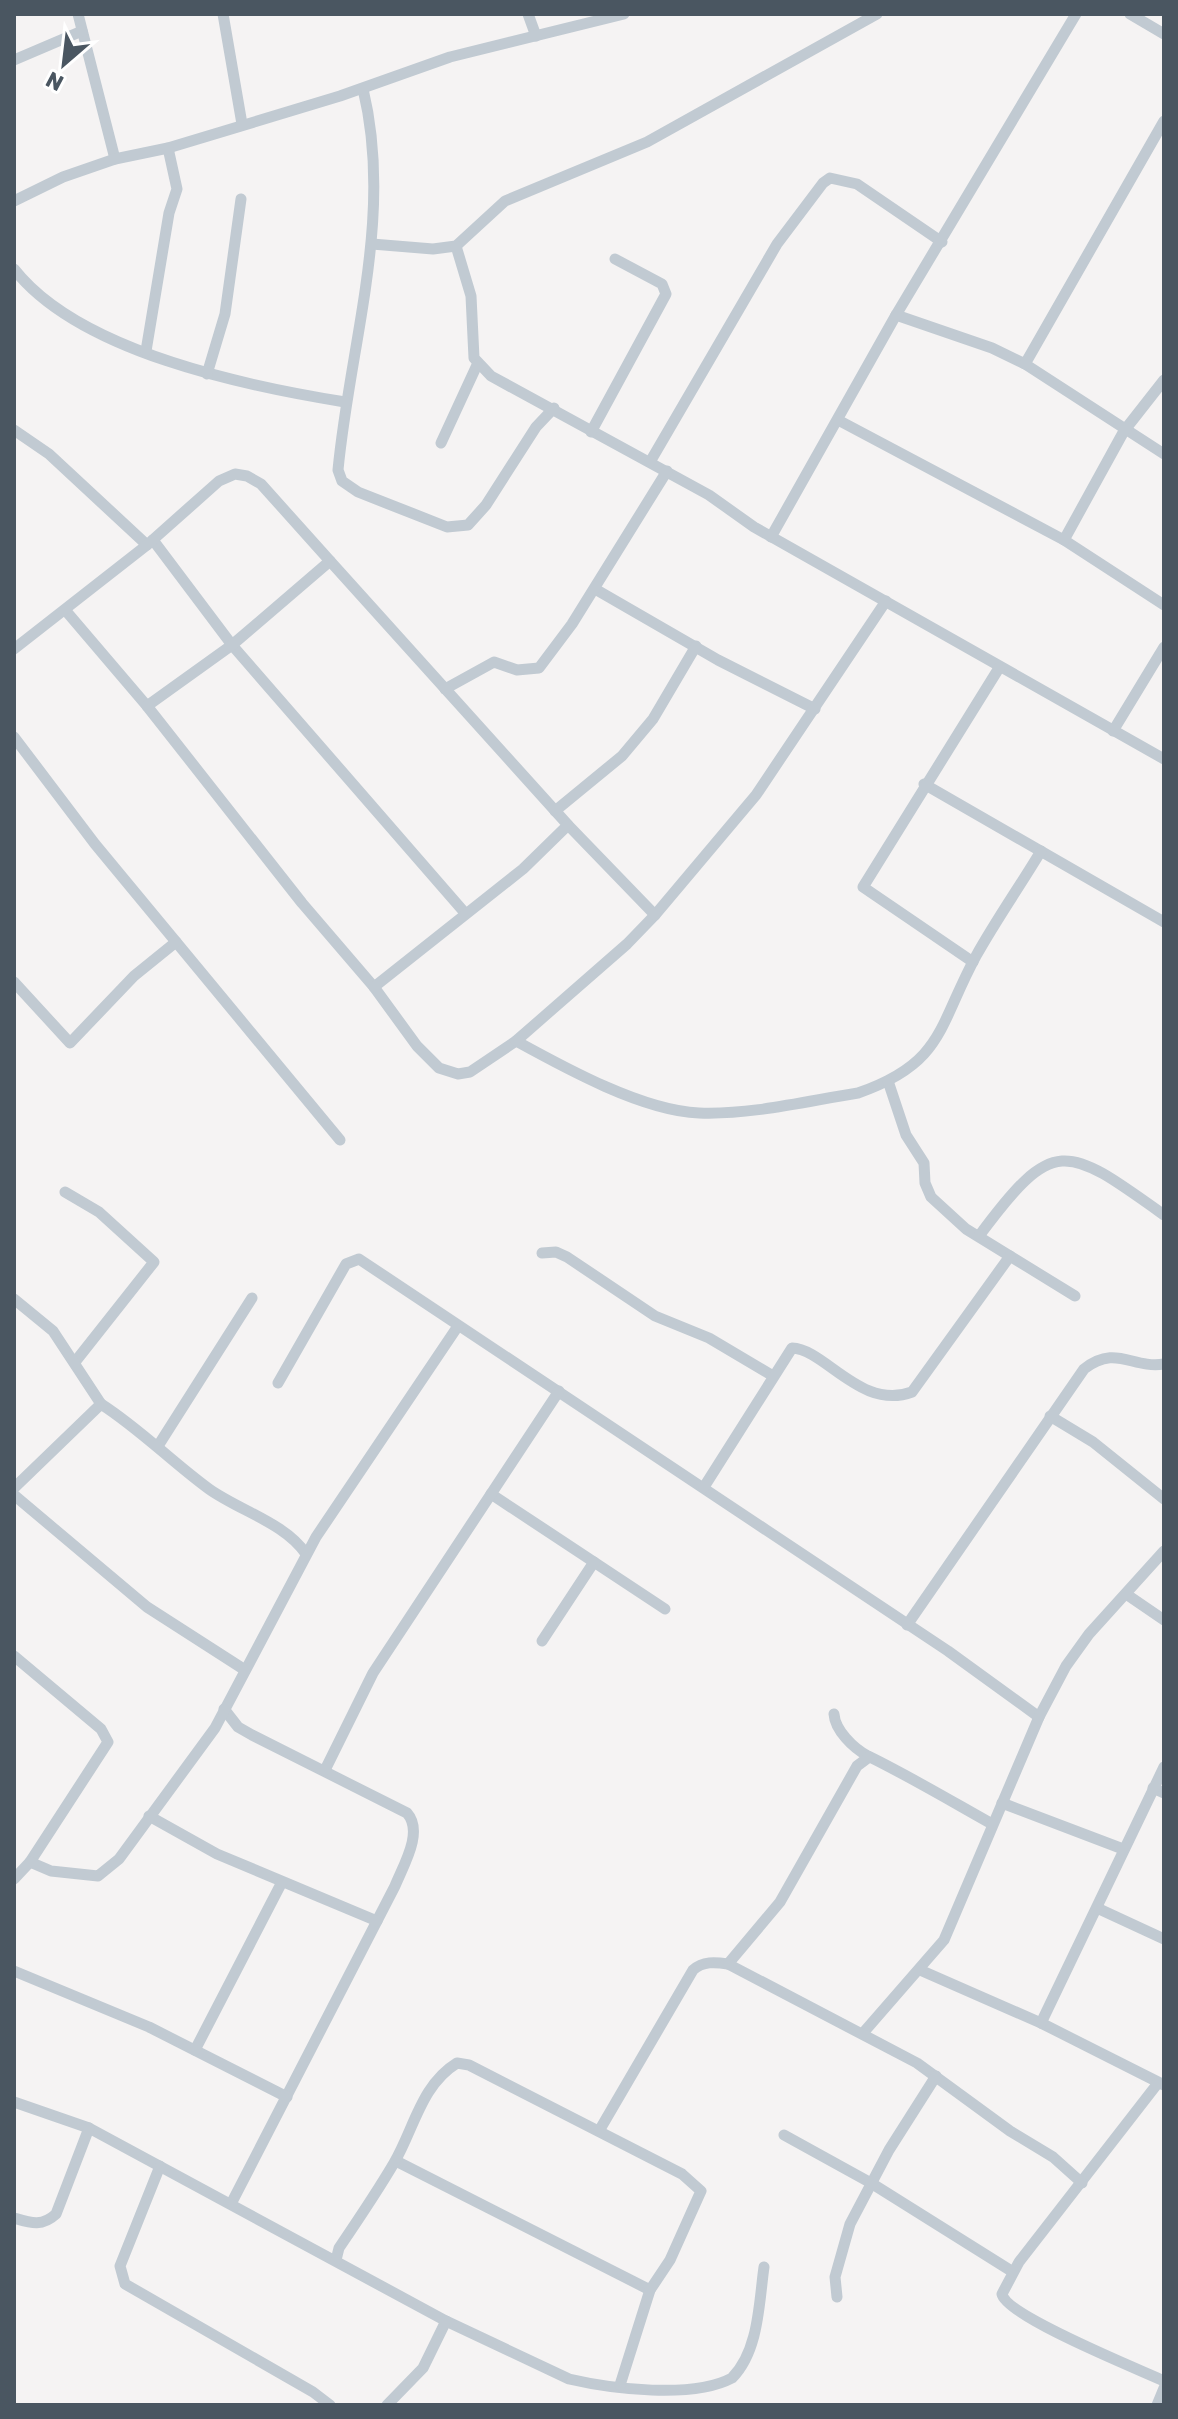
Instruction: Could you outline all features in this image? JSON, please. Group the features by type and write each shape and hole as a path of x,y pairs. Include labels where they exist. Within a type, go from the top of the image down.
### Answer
{"street":[{"path":"78,14 115,159"},
{"path":"223,14 242,124"},
{"path":"528,14 536,36"},
{"path":"14,201 63,177 115,159 168,148 363,89 450,57 624,14"},
{"path":"372,244 433,249 456,246 505,201 647,142 877,14"},
{"path":"771,537 896,315 1076,14"},
{"path":"1130,14 1164,34"},
{"path":"14,60 82,31"},
{"path":"363,89 371,122 375,166 372,244 355,371 345,402 338,470 342,481 358,492 447,527 468,525 486,505 518,452 554,408"},
{"path":"1025,364 1164,121"},
{"path":"146,351 169,213 177,189 168,148"},
{"path":"650,462 777,244 823,183 839,178 857,184 942,242"},
{"path":"207,374 225,314 241,199"},
{"path":"441,443 477,365 471,296 456,246"},
{"path":"591,432 666,294 662,284 615,259"},
{"path":"14,269 39,297 86,324 146,351 207,374 285,393 345,402"},
{"path":"896,315 992,348 1025,364 1124,431 1164,454"},
{"path":"477,365 591,432 667,471 771,537 999,668 1164,759"},
{"path":"1064,540 1124,431 1164,380"},
{"path":"838,420 1064,540 1164,605"},
{"path":"14,430 49,454 150,543 232,645 465,913"},
{"path":"445,689 494,662 517,670 539,668 595,589 667,471"},
{"path":"14,649 150,543 219,481 235,474 247,476 274,497 555,811 655,915"},
{"path":"147,706 232,645 330,561"},
{"path":"595,589 815,709"},
{"path":"66,611 147,706 302,903 374,987 417,1046 448,1073 470,1072 516,1041 627,944 655,915 756,795 886,601"},
{"path":"555,811 622,756 653,719 696,646"},
{"path":"1113,731 1164,647"},
{"path":"973,962 863,887 924,784 999,668"},
{"path":"14,737 95,844 340,1140"},
{"path":"924,784 1164,922"},
{"path":"374,987 523,869 568,825"},
{"path":"516,1041 574,1074 640,1098 695,1113 858,1093 917,1065 935,1042 973,962 1041,851"},
{"path":"14,982 70,1043 134,976 176,942"},
{"path":"888,1081 906,1135 924,1163 927,1190 966,1229 1075,1296"},
{"path":"979,1236 1022,1180 1055,1160 1084,1164 1164,1215"},
{"path":"65,1192 112,1222 154,1262 75,1362"},
{"path":"542,1253 556,1252 567,1257 655,1316 709,1338 773,1376"},
{"path":"704,1487 736,1440 786,1353 799,1348 857,1386 882,1393 912,1392 1010,1256"},
{"path":"278,1383 346,1264 354,1259 368,1263 458,1326 704,1487 1039,1717"},
{"path":"158,1446 252,1298"},
{"path":"14,1299 53,1331 101,1404 134,1424 212,1491 294,1537 306,1554"},
{"path":"30,1862 51,1871 98,1876 119,1859 215,1728 316,1537 458,1326"},
{"path":"907,1625 1050,1416 1093,1362 1114,1356 1154,1365 1164,1364"},
{"path":"325,1770 373,1673 559,1391"},
{"path":"14,1488 101,1404"},
{"path":"1050,1416 1093,1442 1164,1499"},
{"path":"491,1494 665,1609"},
{"path":"14,1495 147,1607 245,1670"},
{"path":"294,1537 316,1537"},
{"path":"863,2033 944,1940 1039,1717 1079,1647 1164,1551"},
{"path":"542,1641 594,1562"},
{"path":"1126,1594 1164,1620"},
{"path":"14,1656 101,1729 108,1742 30,1862 14,1879"},
{"path":"224,1709 238,1727 325,1770 413,1819 412,1841 377,1921 232,2202"},
{"path":"834,1714 837,1729 869,1757 888,1764 992,1824"},
{"path":"215,1728 238,1727"},
{"path":"728,1964 780,1902 857,1766 869,1757"},
{"path":"1041,2023 1123,1849 1158,1791 1164,1767"},
{"path":"1002,1803 1123,1849"},
{"path":"149,1816 217,1854 377,1921"},
{"path":"195,2050 282,1882"},
{"path":"1097,1908 1164,1939"},
{"path":"599,2131 693,1970 705,1963 728,1964 863,2033 936,2076 1010,2131 1053,2157 1082,2183"},
{"path":"920,1970 1041,2023 1161,2084 1013,2272 1002,2294 1006,2304 1043,2327 1164,2381"},
{"path":"14,1971 106,2007 287,2097"},
{"path":"336,2260 339,2248 396,2161 441,2073 457,2063 507,2083 682,2174 701,2191 670,2260 650,2290 620,2385"},
{"path":"837,2297 835,2277 850,2224 871,2183 936,2076"},
{"path":"14,2102 89,2128 232,2202 446,2321 569,2379 692,2390 732,2378 744,2359 759,2313 764,2267"},
{"path":"14,2218 32,2224 48,2222 56,2214 89,2128"},
{"path":"784,2135 871,2183 1013,2272"},
{"path":"396,2161 650,2290"},
{"path":"160,2166 120,2266 125,2284 313,2392 330,2405"},
{"path":"387,2405 423,2368 446,2321"},
{"path":"1157,2405 1164,2388"}]}
